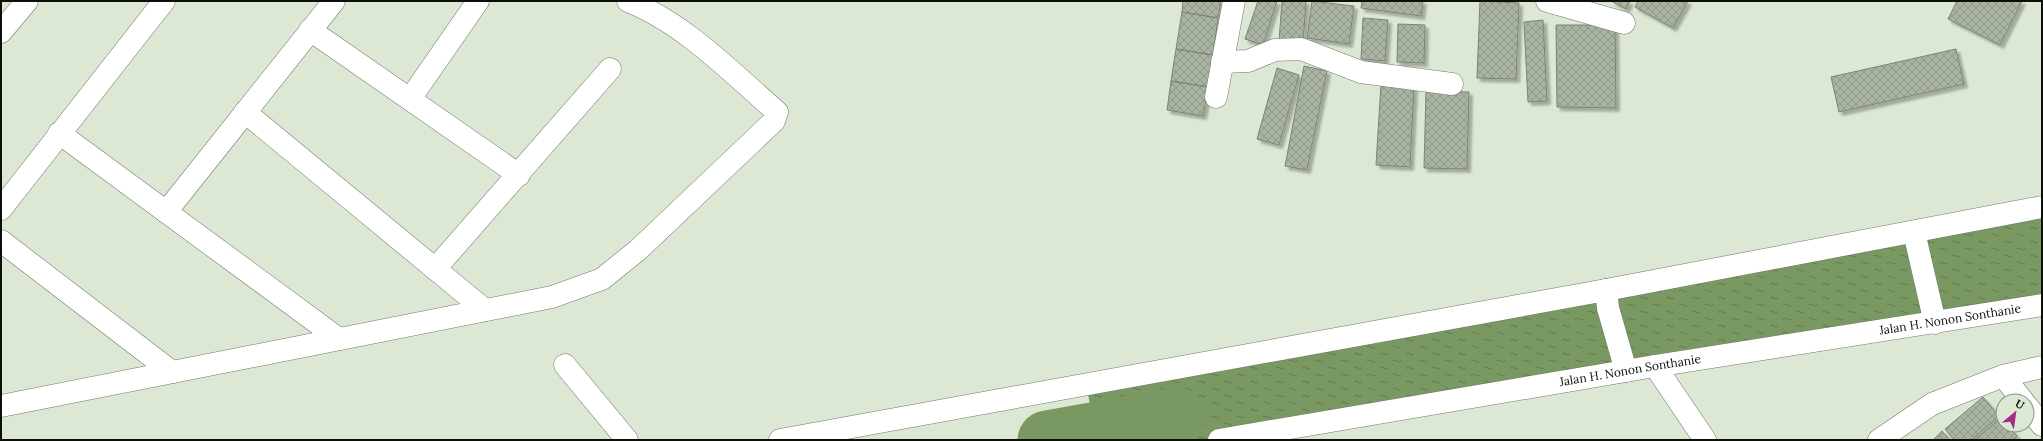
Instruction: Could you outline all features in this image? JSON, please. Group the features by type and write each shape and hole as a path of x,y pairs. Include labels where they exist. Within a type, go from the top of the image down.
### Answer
{"street":[{"path":"1,32 27,1"},
{"path":"1,210 59,133 164,1"},
{"path":"166,212 334,1"},
{"path":"410,99 478,1"},
{"path":"4,402 172,372 552,297 602,279 638,250 777,117 778,112 697,42 644,7 628,1"},
{"path":"1216,97 1234,1"},
{"path":"1547,1 1624,23"},
{"path":"310,30 519,175"},
{"path":"1222,62 1248,61 1275,50 1301,50 1361,72 1452,84"},
{"path":"435,269 519,175 610,69"},
{"path":"245,112 485,310"},
{"path":"59,133 339,339"},
{"path":"780,440 1607,299 1914,232 2042,207"},
{"path":"1914,232 1935,323"},
{"path":"1,242 172,372"},
{"path":"1607,299 1624,364"},
{"name":"Jalan H. Nonon Sonthanie","path":"1219,440 1624,364 1655,366 2042,305"},
{"path":"565,365 627,440"},
{"path":"1655,366 1705,440"},
{"path":"1879,440 1932,404 2003,376 2042,367"},
{"path":"2003,376 2017,393"},
{"path":"2035,416 2042,425"}],"water":[{"path":"2042,207 2042,305 1219,440 1097,440 1086,384"}],"building":[{"path":"1183,1 1221,1 1218,18 1182,12"},
{"path":"1258,1 1277,1 1263,45 1245,39"},
{"path":"1282,1 1306,1 1303,43 1279,41"},
{"path":"1312,1 1354,6 1349,44 1307,38"},
{"path":"1362,1 1423,1 1421,16 1361,8"},
{"path":"1480,1 1519,3 1516,79 1477,78"},
{"path":"1611,1 1630,1 1626,9"},
{"path":"1638,1 1688,1 1673,28 1635,7"},
{"path":"1957,1 2022,1 2000,45 1948,19"},
{"path":"1182,12 1218,18 1213,55 1176,49"},
{"path":"1363,18 1388,20 1385,61 1361,59"},
{"path":"1543,20 1547,101 1528,102 1524,22"},
{"path":"1398,24 1425,25 1424,63 1397,62"},
{"path":"1556,25 1615,25 1616,108 1557,107"},
{"path":"1176,49 1213,55 1208,87 1171,81"},
{"path":"1956,49 1964,84 1839,112 1831,77"},
{"path":"1304,66 1327,71 1307,170 1285,166"},
{"path":"1277,68 1299,75 1279,145 1257,139"},
{"path":"1171,81 1208,87 1203,116 1167,110"},
{"path":"1381,84 1414,86 1410,167 1376,165"},
{"path":"1426,91 1469,92 1467,169 1424,168"},
{"path":"1983,397 1995,411 1995,419 1971,440 1954,440 1945,429"},
{"path":"1995,423 1995,433 2014,433 2017,436 2013,440 1975,440"},
{"path":"1942,431 1950,440 1933,440"}],"waterway":[{"path":"1047,440 1176,417"}]}
